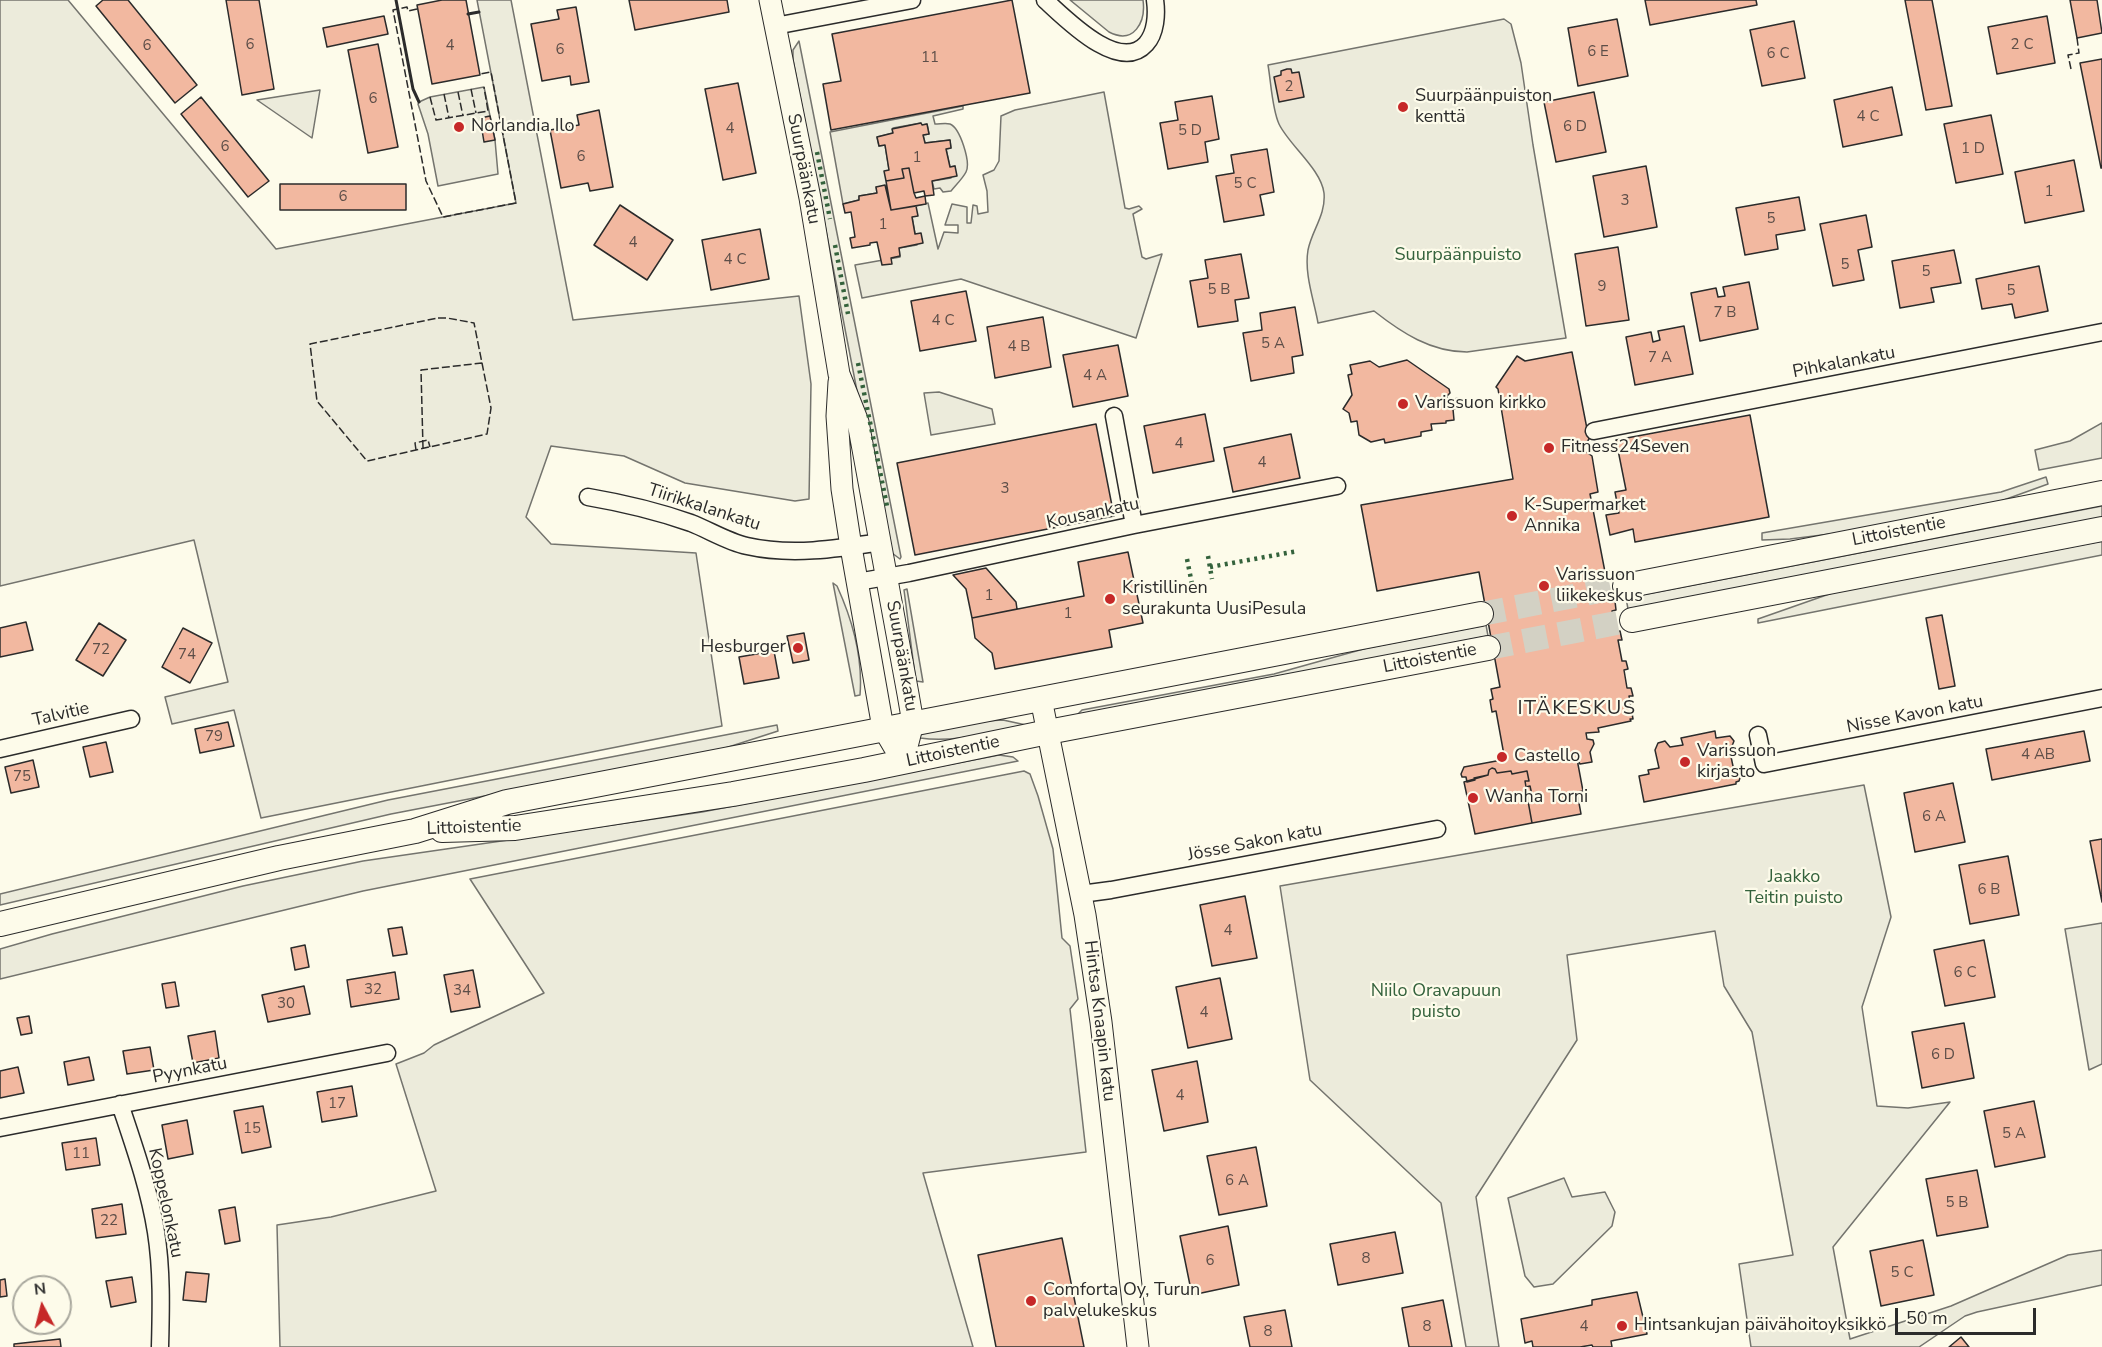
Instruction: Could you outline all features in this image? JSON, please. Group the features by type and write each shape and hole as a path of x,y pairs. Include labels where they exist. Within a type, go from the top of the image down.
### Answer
{"main road":[{"name":"Littoistentie","path":"1626,586 2102,493"},
{"name":"Littoistentie","path":"1632,620 2102,530"},
{"name":"Littoistentie","path":"0,924 290,856 415,831 507,802 1481,614"},
{"name":"Littoistentie","path":"415,831 515,828 721,796 1488,648"}],"street":[{"name":"Suurpäänkatu","path":"770,0 810,198 839,374 837,416 842,489 856,582 884,728 903,762"},
{"path":"775,26 912,0"},
{"path":"1045,0 1099,45 1115,52 1140,49 1148,43 1154,32 1155,0"},
{"name":"Pihkalankatu","path":"1594,431 2102,332"},
{"name":"Suurpäänkatu","path":"839,374 858,422 913,723 903,762"},
{"path":"1114,416 1134,525"},
{"name":"Kousankatu","path":"856,582 1337,486"},
{"name":"Tiirikkalankatu","path":"588,497 628,504 675,517 744,546 773,550 824,551 880,542"},
{"name":"Nisse Kavon katu","path":"1758,735 1764,764 2102,698"},
{"name":"Hintsa Knaapin katu","path":"1041,699 1081,894 1101,1022 1138,1347"},
{"name":"Talvitie","path":"0,749 131,718"},
{"name":"Jösse Sakon katu","path":"1081,894 1437,829"},
{"name":"Pyynkatu","path":"0,1128 387,1053"},
{"name":"Koppelonkatu","path":"120,1104 140,1163 156,1232 161,1307 160,1347"}],"green space":[{"path":"0,0 68,0 276,249 516,203 477,0 511,0 573,320 799,296 811,384 809,499 795,501 685,483 624,456 551,446 526,517 551,544 696,553 722,726 261,818 234,710 172,724 165,697 228,682 194,540 0,586"},
{"path":"1070,0 1143,0 1142,16 1140,23 1132,33 1125,36 1118,35 1109,32"},
{"name":"Suurpäänpuisto","path":"1504,19 1511,24 1521,63 1566,338 1467,352 1429,345 1395,327 1374,311 1318,323 1308,278 1307,259 1310,243 1323,208 1324,193 1317,175 1279,124 1273,103 1268,65"},
{"path":"799,41 900,559 892,553 886,541 793,60 793,50"},
{"path":"484,87 495,140 498,174 438,186 428,134 418,104 430,97"},
{"path":"320,90 312,138 257,100"},
{"path":"1104,92 1125,208 1139,206 1142,209 1133,214 1142,257 1146,259 1162,254 1136,338 961,279 862,298 855,265 900,257 899,248 917,245 912,217 916,206 928,203 938,249 944,232 958,233 958,225 945,225 952,204 967,207 967,223 971,223 973,205 977,206 978,214 988,212 987,191 983,175 994,170 999,161 1001,116 1015,110"},
{"path":"963,106 963,109 933,116 935,124 950,124 954,127 966,153 966,172 951,191 943,192 940,188 934,189 932,181 951,178 955,166 950,167 946,149 951,148 950,140 925,143 923,135 929,134 927,124 922,125 921,123 893,128 893,133 877,137 879,146 885,145 889,170 888,190 876,187 877,193 859,196 859,200 843,204 830,132"},
{"path":"939,392 992,409 995,424 931,435 924,393"},
{"path":"2102,423 2102,458 2039,470 2035,450 2070,441"},
{"path":"2046,477 2048,484 2001,501 1854,531 1762,540 1762,533 2001,492"},
{"path":"2102,506 2102,518 1628,609 1626,598"},
{"path":"2102,541 2102,555 1758,623 1758,619 1835,592"},
{"path":"833,583 837,586 852,625 860,667 860,695 855,696"},
{"path":"907,589 923,682 916,681 904,590"},
{"path":"1486,625 1488,636 1079,716 1078,714 1082,710 1274,674 1367,648"},
{"path":"1003,720 1026,725 947,739 920,738 918,734 985,721"},
{"path":"777,725 778,731 713,752 391,814 0,905 0,894 388,800"},
{"path":"999,755 1013,757 1018,761 363,891 0,979 0,949 243,886 363,861 702,812"},
{"path":"1024,771 1030,774 1053,849 1062,938 1070,946 1078,999 1070,1009 1086,1152 923,1173 973,1347 280,1347 277,1225 331,1217 436,1191 396,1064 424,1053 434,1045 544,993 470,879"},
{"path":"1864,785 1891,917 1862,1007 1877,1106 1908,1108 1950,1102 1833,1247 1850,1339 1951,1306 2068,1255 2102,1250 2102,1285 1965,1316 1919,1347 1751,1347 1739,1264 1793,1255 1752,1032 1724,986 1715,931 1567,955 1577,1040 1476,1197 1499,1347 1466,1347 1441,1203 1310,1080 1280,886"},
{"path":"2102,923 2102,1064 2089,1070 2065,929"},
{"path":"1564,1178 1572,1197 1605,1192 1615,1212 1612,1226 1553,1284 1534,1287 1525,1276 1508,1198"}],"building":[{"path":"103,0 128,0 197,85 175,103 96,6"},
{"path":"226,0 259,0 274,89 242,95"},
{"path":"442,0 466,0 480,75 432,84 417,5"},
{"path":"629,0 727,0 729,12 635,30"},
{"path":"1012,0 1030,93 831,130 823,84 841,81 832,34"},
{"path":"1645,0 1756,0 1757,5 1650,25"},
{"path":"1905,0 1932,0 1952,106 1926,110"},
{"path":"2070,0 2097,0 2102,33 2077,38"},
{"path":"576,7 589,82 571,85 570,76 542,81 531,24 559,19 557,10"},
{"path":"384,16 388,34 327,47 323,28"},
{"path":"2047,16 2055,63 1997,74 1988,27"},
{"path":"1617,19 1628,76 1578,86 1568,28"},
{"path":"1794,21 1805,78 1762,86 1750,30"},
{"path":"378,44 398,147 368,153 348,50"},
{"path":"2102,59 2102,168 2101,168 2080,63"},
{"path":"1291,69 1292,73 1299,72 1304,97 1279,102 1274,77 1281,75 1281,71"},
{"path":"738,83 756,173 723,180 705,89"},
{"path":"1892,87 1902,135 1843,147 1834,100"},
{"path":"1594,92 1606,152 1556,162 1544,102"},
{"path":"1212,96 1219,139 1205,142 1208,162 1168,169 1160,123 1178,120 1175,102"},
{"path":"201,97 269,181 248,197 181,114"},
{"path":"599,110 613,187 590,191 588,183 561,188 550,130 579,125 577,115"},
{"path":"1991,115 2003,174 1956,183 1944,124"},
{"path":"490,116 495,140 484,142 480,118"},
{"path":"921,123 922,125 927,124 929,134 923,135 925,143 950,140 951,148 946,149 950,167 955,166 957,176 932,181 934,195 925,196 924,191 914,193 909,168 902,169 904,178 886,181 884,171 889,170 885,145 879,146 877,137 893,133 892,129"},
{"path":"1267,149 1274,192 1260,195 1264,215 1224,222 1216,176 1234,173 1231,155"},
{"path":"2074,160 2084,211 2025,223 2015,172"},
{"path":"1646,166 1657,227 1604,237 1593,176"},
{"path":"909,168 916,198 925,196 926,204 891,210 886,181 904,178 902,169"},
{"path":"280,184 406,184 406,210 280,210"},
{"path":"885,185 891,210 916,206 918,216 912,217 915,234 921,233 923,243 899,248 900,256 891,258 892,264 882,265 877,242 852,248 850,238 855,237 851,212 845,213 843,204 859,200 859,196 877,193 876,187"},
{"path":"1799,197 1805,230 1776,235 1778,249 1745,255 1736,208"},
{"path":"620,205 673,240 647,280 594,245"},
{"path":"1866,215 1872,247 1858,250 1864,280 1833,286 1820,224"},
{"path":"760,229 769,279 711,290 702,240"},
{"path":"1618,247 1629,320 1586,326 1575,254"},
{"path":"1954,250 1961,283 1931,288 1934,302 1900,308 1892,261"},
{"path":"1241,254 1249,298 1235,300 1238,321 1198,327 1190,281 1208,278 1205,260"},
{"path":"2039,266 2048,311 2015,318 2012,304 1982,309 1976,279"},
{"path":"1749,282 1758,329 1700,341 1691,293 1716,288 1718,297 1725,296 1723,287"},
{"path":"966,291 976,341 920,351 911,301"},
{"path":"1295,307 1303,355 1292,357 1294,373 1251,381 1243,333 1262,330 1260,313"},
{"path":"1043,317 1051,367 995,378 987,327"},
{"path":"1684,326 1693,374 1635,385 1626,337 1651,332 1653,342 1660,340 1658,331"},
{"path":"1118,345 1128,396 1073,407 1063,355"},
{"name":"Varissuon liikekeskus","path":"1572,352 1589,439 1582,449 1592,456 1598,492 1590,494 1605,572 1609,571 1611,580 1607,581 1611,602 1615,601 1616,610 1612,611 1617,632 1620,631 1622,640 1618,640 1622,661 1626,661 1628,669 1624,670 1627,688 1631,688 1633,696 1629,696 1633,719 1598,728 1599,732 1586,733 1587,739 1593,740 1594,744 1590,752 1592,762 1580,764 1577,759 1583,791 1577,792 1581,814 1532,823 1528,795 1532,795 1530,786 1526,787 1525,781 1529,781 1527,771 1512,774 1511,771 1497,773 1492,768 1488,775 1467,782 1466,777 1462,777 1461,774 1464,767 1507,759 1504,755 1496,711 1492,712 1490,700 1493,699 1491,689 1500,687 1479,572 1377,591 1361,505 1513,479 1496,387 1517,356 1525,361"},
{"name":"Varissuon kirkko","path":"1407,360 1449,389 1447,400 1460,398 1461,407 1453,409 1454,420 1431,424 1432,430 1421,432 1421,436 1385,443 1384,439 1371,442 1359,435 1357,421 1351,422 1349,413 1343,409 1352,395 1348,375 1352,374 1350,365 1370,361 1379,367"},
{"path":"1205,414 1214,461 1153,473 1144,426"},
{"path":"1750,415 1769,517 1635,542 1633,529 1610,535 1606,515 1619,513 1615,492 1626,490 1616,440"},
{"path":"1096,424 1114,516 915,555 897,463"},
{"path":"1291,434 1300,478 1233,492 1224,448"},
{"path":"1128,552 1143,623 1109,630 1112,647 995,669 992,653 975,638 972,618 1084,596 1078,562"},
{"path":"986,568 1016,602 1017,609 972,618 966,589 953,575"},
{"path":"1942,615 1955,686 1939,689 1926,618"},
{"path":"26,622 33,650 0,657 0,628"},
{"path":"99,623 126,640 103,676 76,660"},
{"path":"183,628 212,643 190,683 162,667"},
{"path":"804,633 809,660 793,663 787,636"},
{"path":"774,651 779,678 744,684 739,657"},
{"path":"228,722 234,746 200,753 195,729"},
{"path":"1715,731 1716,738 1730,736 1734,741 1729,747 1734,771 1740,772 1741,775 1736,784 1644,802 1639,776 1649,774 1648,770 1659,768 1655,750 1658,743 1665,741 1670,747 1683,745 1681,738"},
{"path":"2084,731 2090,761 1992,780 1986,749"},
{"path":"106,742 113,772 90,777 83,747"},
{"path":"33,760 39,787 11,793 5,767"},
{"path":"1492,768 1497,773 1511,771 1512,774 1527,771 1529,781 1525,781 1526,787 1530,786 1532,795 1528,795 1528,801 1532,823 1475,834 1464,782 1488,775"},
{"path":"1953,783 1965,842 1915,852 1904,793"},
{"path":"2102,839 2102,902 2090,841"},
{"path":"2008,856 2019,915 1970,924 1959,865"},
{"path":"1245,896 1257,958 1212,966 1200,905"},
{"path":"402,927 407,954 393,956 388,929"},
{"path":"1984,940 1995,997 1945,1006 1934,950"},
{"path":"305,945 309,967 295,970 291,948"},
{"path":"473,970 480,1007 451,1012 444,975"},
{"path":"395,972 399,999 351,1007 347,980"},
{"path":"1220,978 1232,1039 1188,1048 1176,987"},
{"path":"175,982 179,1006 166,1008 162,984"},
{"path":"304,986 310,1014 268,1022 262,995"},
{"path":"29,1016 32,1033 21,1035 17,1018"},
{"path":"1964,1023 1974,1078 1922,1088 1912,1032"},
{"path":"215,1031 219,1058 193,1063 188,1036"},
{"path":"150,1047 154,1070 127,1074 123,1051"},
{"path":"89,1057 94,1080 68,1085 64,1062"},
{"path":"1197,1061 1208,1122 1164,1131 1152,1070"},
{"path":"18,1067 24,1093 0,1098 0,1071"},
{"path":"352,1086 357,1116 322,1122 317,1092"},
{"path":"2034,1101 2045,1157 1995,1167 1984,1111"},
{"path":"263,1106 271,1147 242,1153 234,1111"},
{"path":"187,1120 193,1154 168,1159 162,1125"},
{"path":"96,1138 100,1165 66,1170 62,1143"},
{"path":"1256,1147 1267,1206 1219,1215 1207,1156"},
{"path":"1977,1170 1988,1227 1937,1236 1926,1179"},
{"path":"122,1204 126,1234 96,1238 92,1209"},
{"path":"235,1207 240,1241 225,1244 219,1210"},
{"path":"1228,1226 1239,1285 1192,1295 1180,1236"},
{"path":"1395,1232 1403,1273 1338,1285 1330,1244"},
{"name":"Comforta Oy, Turun palvelukeskus","path":"1062,1238 1084,1347 996,1347 978,1255"},
{"path":"1923,1240 1934,1295 1881,1306 1870,1251"},
{"path":"186,1272 209,1274 206,1302 183,1300"},
{"path":"132,1277 136,1302 111,1307 106,1281"},
{"path":"5,1279 7,1296 0,1297 0,1280"},
{"path":"1637,1292 1647,1334 1611,1341 1612,1347 1593,1347 1592,1345 1533,1347 1532,1341 1525,1343 1521,1319 1592,1305 1592,1300"},
{"path":"1443,1300 1452,1347 1409,1347 1402,1308"},
{"path":"1285,1310 1292,1347 1250,1347 1244,1317"},
{"path":"1961,1337 1969,1347 1949,1347"},
{"path":"60,1339 61,1347 14,1347 14,1344"}],"tunnel":[{"path":"1481,614 1625,586"},
{"path":"1488,648 1632,620"}],"hedge":[{"path":"817,152 830,219"},
{"path":"835,245 848,314"},
{"path":"858,363 887,506"},
{"path":"1210,567 1298,551"},
{"path":"1208,556 1212,579"},
{"path":"1187,559 1192,584"}],"fence":[{"path":"417,9 408,11 407,7 393,10 426,181 443,217 516,203 491,72 480,74"},
{"path":"2071,69 2068,55 2079,53 2077,38"},
{"path":"430,97 436,120 488,111 484,87"},
{"path":"471,89 476,113"},
{"path":"458,92 463,116"},
{"path":"444,94 449,118"},
{"path":"438,318 474,323 491,408 487,434 367,461 317,401 310,344 438,318"},
{"path":"423,448 421,370 482,363"},
{"path":"416,450 415,443 428,440 430,447"}],"wall":[{"path":"396,0 413,89 419,102"},
{"path":"468,14 479,12"}],"place":[{"name":"Suurpäänpuiston kenttä","path":"1403,107"},
{"name":"Norlandia Ilo","path":"459,127"},
{"name":"Varissuon kirkko","path":"1403,404"},
{"name":"Fitness24Seven","path":"1549,448"},
{"name":"K-Supermarket Annika","path":"1512,516"},
{"name":"Varissuon liikekeskus","path":"1544,586"},
{"name":"Kristillinen seurakunta UusiPesula","path":"1110,599"},
{"name":"Hesburger","path":"798,648"},
{"name":"Castello","path":"1502,757"},
{"name":"Varissuon kirjasto","path":"1685,762"},
{"name":"Wanha Torni","path":"1473,798"},
{"name":"Comforta Oy, Turun palvelukeskus","path":"1031,1301"},
{"name":"Hintsankujan päivähoitoyksikkö","path":"1622,1326"}],"district":[{"name":"ITÄKESKUS","path":"1577,709"}],"park label":[{"name":"Jaakko Teitin puisto","path":"1794,888"},
{"name":"Niilo Oravapuun puisto","path":"1436,1002"}]}
